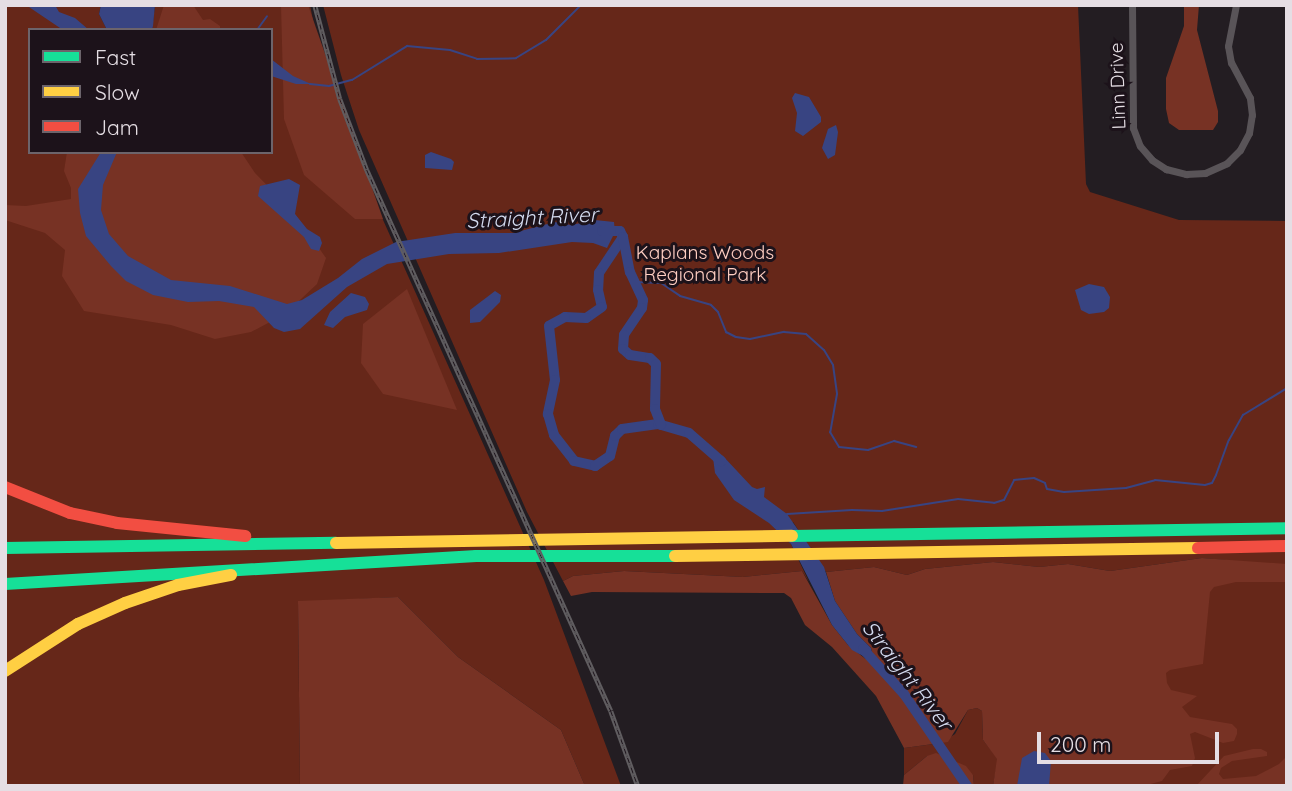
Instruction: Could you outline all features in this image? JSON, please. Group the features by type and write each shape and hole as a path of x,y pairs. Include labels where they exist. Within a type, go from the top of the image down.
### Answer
{"highway":[{"path":"5,487 70,513 117,523 323,542"},
{"path":"1165,531 1287,523"},
{"path":"5,548 557,538 823,538 1287,528"},
{"path":"5,584 327,563 514,555 771,556 1287,546"},
{"path":"5,671 78,624 135,599 178,585 327,563"}],"street":[{"name":"Linn Drive","path":"1132,5 1131,118 1136,138 1145,152 1159,165 1176,173 1196,174 1220,167 1234,158 1245,143 1251,123 1250,98 1229,54 1228,36 1236,5"}],"green space":[{"path":"5,5 101,5 99,14 106,28 28,28 28,154 273,154 273,28 152,28 155,5 310,5 316,35 371,193 544,580 621,786 585,786 561,730 458,657 398,597 298,602 300,786 5,786"},
{"name":"Kaplans Woods Regional Park","path":"323,5 1078,5 1086,184 1090,192 1179,220 1287,221 1287,786 1064,786 1139,694 1226,560 1202,558 1110,571 1068,564 1039,567 993,562 925,569 907,575 874,567 826,572 793,522 770,523 791,544 809,582 802,571 743,577 624,571 573,576 563,581 527,512 359,130"},
{"path":"977,708 982,711 983,740 998,759 993,786 974,786 973,775 927,756 904,775 904,748 941,743 955,734 968,710"}],"shaded area":[{"path":"164,5 193,5 203,20 210,19 220,26 220,28 157,28"},
{"path":"281,5 308,5 383,219 355,219 304,175 284,119"},
{"path":"1184,5 1199,5 1197,30 1218,111 1218,122 1213,130 1179,130 1169,123 1166,78 1184,26"},
{"path":"67,154 242,154 255,173 295,214 326,258 317,284 285,314 251,332 215,339 171,325 84,311 62,276 65,250 45,233 5,220 5,205 26,206 71,199 71,188 64,171"},
{"path":"407,289 457,410 383,394 361,363 363,324"},
{"path":"1202,558 1287,564 1287,582 1236,582 1214,587 1210,592 1203,664 1170,670 1166,673 1167,683 1171,690 1197,696 1182,707 1190,717 1232,724 1237,729 1237,734 1234,741 1223,743 1195,732 1190,734 1195,758 1192,766 1170,770 1162,781 1143,786 993,786 997,759 983,740 982,711 977,708 968,710 948,742 904,748 876,696 832,647 805,625 791,598 784,593 592,592 571,596 563,581 573,576 624,571 743,577 802,571 832,625 848,645 867,660 874,661 871,648 857,634 835,601 826,572 874,567 907,575 925,569 993,562 1039,567 1068,564 1110,571"},
{"path":"398,597 458,657 561,730 585,786 300,786 298,601"},
{"path":"1253,749 1267,752 1267,756 1232,761 1221,768 1219,774 1223,779 1256,776 1279,764 1287,756 1287,786 1196,786 1224,756"},
{"path":"936,753 966,766 973,775 974,786 903,786 904,775 927,756"}],"water":[{"path":"26,5 55,5 59,12 75,18 87,28 60,28"},
{"path":"101,5 155,5 152,28 106,28 99,14"},
{"path":"273,61 293,76 311,84 296,84 273,77"},
{"path":"795,93 809,97 821,117 821,122 803,136 795,131 797,113 792,98"},
{"path":"836,125 838,132 835,155 828,159 822,148 828,129"},
{"path":"431,152 451,159 454,162 452,170 425,168 425,155"},
{"path":"100,154 116,154 103,185 101,210 109,234 128,256 171,280 230,286 287,304 302,300 338,278 362,259 396,242 455,233 513,233 555,222 571,225 595,220 614,222 615,232 607,248 593,243 572,242 499,253 449,254 387,264 347,287 300,329 284,332 274,328 254,307 219,301 188,302 153,295 126,281 86,236 78,189"},
{"path":"289,179 300,185 295,214 307,229 320,237 322,243 319,251 311,249 304,237 258,196 260,186"},
{"path":"1089,284 1104,287 1110,297 1109,308 1104,312 1089,314 1081,310 1075,290"},
{"path":"495,291 501,295 500,302 480,322 470,323 470,310"},
{"path":"351,293 365,297 369,304 367,310 345,317 333,328 324,325 330,312"},
{"path":"712,450 723,456 752,487 765,487 764,497 787,514 824,567 835,601 857,634 871,648 874,662 852,650 832,625 791,544 769,523 734,500 715,473"},
{"path":"1034,751 1045,753 1051,761 1049,786 1017,786 1022,758"}],"waterway":[{"path":"310,84 329,86 352,80 407,46 450,50 477,59 516,58 546,40 581,5"},
{"path":"258,28 267,16"},
{"name":"Straight River","path":"602,231 620,231 623,237 599,273 598,290 602,307 586,318 565,317 549,326 555,380 548,414 554,435 574,461 595,466 610,456 615,436 622,429 658,424 689,433 721,461"},
{"path":"623,237 630,272 643,300 642,308 624,335 623,349 630,355 650,358 656,364 655,409 661,425"},
{"path":"635,282 661,283 680,296 711,305 718,312 726,332 736,337 750,339 784,332 806,334 824,350 833,365 837,394 830,432 839,447 868,450 894,441 916,447"},
{"path":"787,514 882,511 958,499 994,503 1004,500 1014,480 1034,478 1045,483 1047,489 1064,492 1126,488 1155,480 1205,485 1212,483 1229,440 1243,415 1287,388"},
{"name":"Straight River","path":"863,649 904,694 967,786"}],"railway":[{"path":"315,5 340,99 367,170 611,711 638,786"}],"traffic: fast":[{"path":"792,536 1287,528"},
{"path":"5,548 336,543"},
{"path":"5,584 476,556 675,556"}],"traffic: slow":[{"path":"336,543 792,536"},
{"path":"675,556 1198,548"},
{"path":"5,671 78,624 125,603 178,585 231,575"}],"traffic: jam":[{"path":"5,487 70,513 117,523 245,536"},
{"path":"1198,548 1287,546"}]}
